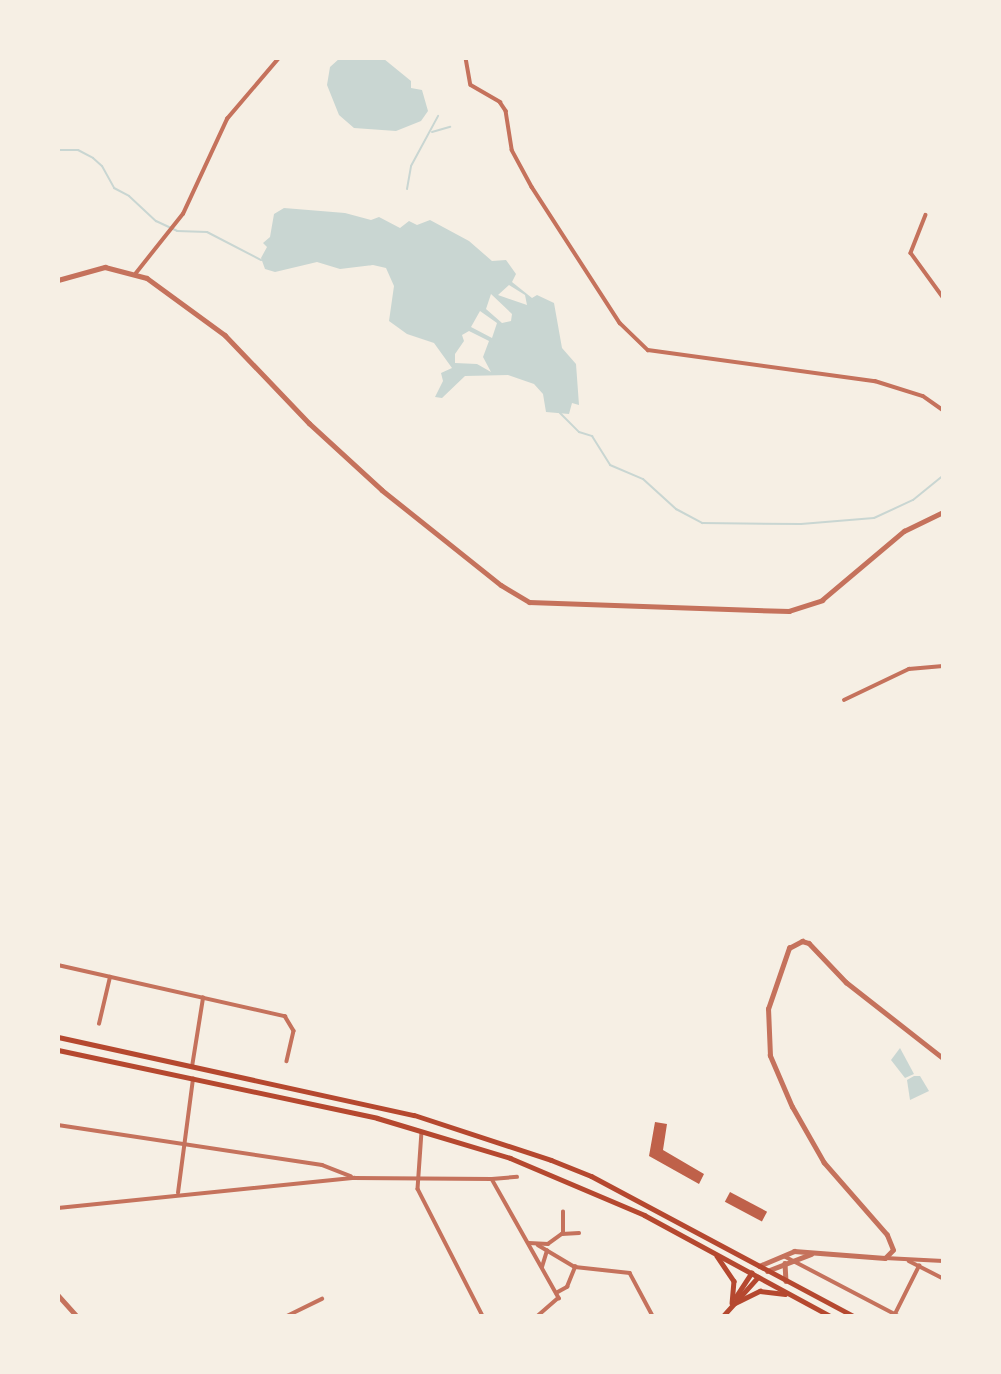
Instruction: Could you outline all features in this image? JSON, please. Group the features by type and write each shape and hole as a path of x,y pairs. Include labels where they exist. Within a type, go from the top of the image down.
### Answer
{"main road":[{"path":"58,1037 414,1115 551,1160 853,1316"},
{"path":"58,1050 422,1130 554,1174 712,1250 830,1316"},
{"path":"712,1250 732,1277 732,1305"},
{"path":"726,1315 758,1266"},
{"path":"732,1305 767,1271"},
{"path":"732,1305 762,1291 790,1295"}],"street":[{"path":"136,273 177,222 219,131 279,58"},
{"path":"466,58 471,85 500,102 506,111 512,150 532,187 620,323 648,350 875,381 923,396 943,410"},
{"path":"926,215 911,253 943,297"},
{"path":"58,280 92,268 136,273 225,335 309,423 382,490 501,585 529,602 789,611 831,594 904,531 943,512"},
{"path":"844,699 909,669 943,666"},
{"path":"885,1258 891,1254 892,1242 824,1163 792,1107 770,1056 768,1009 789,948 809,943 846,982 943,1058"},
{"path":"58,965 285,1016 294,1031 287,1061"},
{"path":"99,1024 110,977"},
{"path":"192,1067 203,998"},
{"path":"178,1193 193,1079"},
{"path":"58,1125 321,1165 354,1178"},
{"path":"422,1130 416,1177 423,1201 483,1316"},
{"path":"58,1208 178,1193 354,1178 517,1177"},
{"path":"492,1179 559,1298 538,1316"},
{"path":"563,1234 564,1212"},
{"path":"538,1245 563,1234 579,1233"},
{"path":"528,1243 538,1245 575,1268 630,1273 653,1316"},
{"path":"542,1269 547,1250"},
{"path":"767,1271 816,1253"},
{"path":"758,1266 782,1254 816,1253 943,1261"},
{"path":"782,1254 787,1262 897,1315 919,1266"},
{"path":"907,1260 943,1278"},
{"path":"787,1262 782,1271 787,1282"},
{"path":"556,1293 567,1287 575,1268"},
{"path":"58,1295 77,1316"},
{"path":"287,1316 322,1300"}],"shaded area":[{"path":"340,58 384,59 411,81 411,88 422,90 428,111 421,121 396,131 354,128 339,115 327,85 330,67"},
{"path":"284,208 345,213 371,220 379,217 400,228 409,221 417,225 430,220 469,241 492,261 506,260 516,274 512,282 532,298 537,295 554,303 562,348 576,364 579,405 572,403 569,414 546,412 543,394 534,384 508,375 465,376 442,398 435,397 443,381 441,373 452,368 434,343 407,334 389,321 394,286 386,268 373,265 340,269 317,262 275,272 265,269 261,258 267,247 263,243 270,237 274,214","holes":["509,285 525,295 527,305 498,295","491,294 512,314 511,321 502,323 486,309","480,311 497,323 492,338 471,327","469,331 489,341 483,357 491,372 477,364 455,363 455,354 464,341 462,335"]},
{"path":"900,1048 914,1074 905,1078 891,1060"},
{"path":"920,1076 929,1091 910,1100 907,1080"}],"building":[{"path":"655,1122 667,1124 663,1150 704,1174 699,1184 649,1156"},
{"path":"730,1192 767,1212 762,1221 725,1202"}],"waterway":[{"path":"407,189 411,166 438,116"},
{"path":"432,132 450,127"},
{"path":"58,150 78,150 93,158 102,166 114,188 129,196 156,221 177,231 207,232 261,260"},
{"path":"560,413 579,432 592,436 610,465 643,479 676,509 702,523 801,524 874,518 913,500 943,476"}]}
